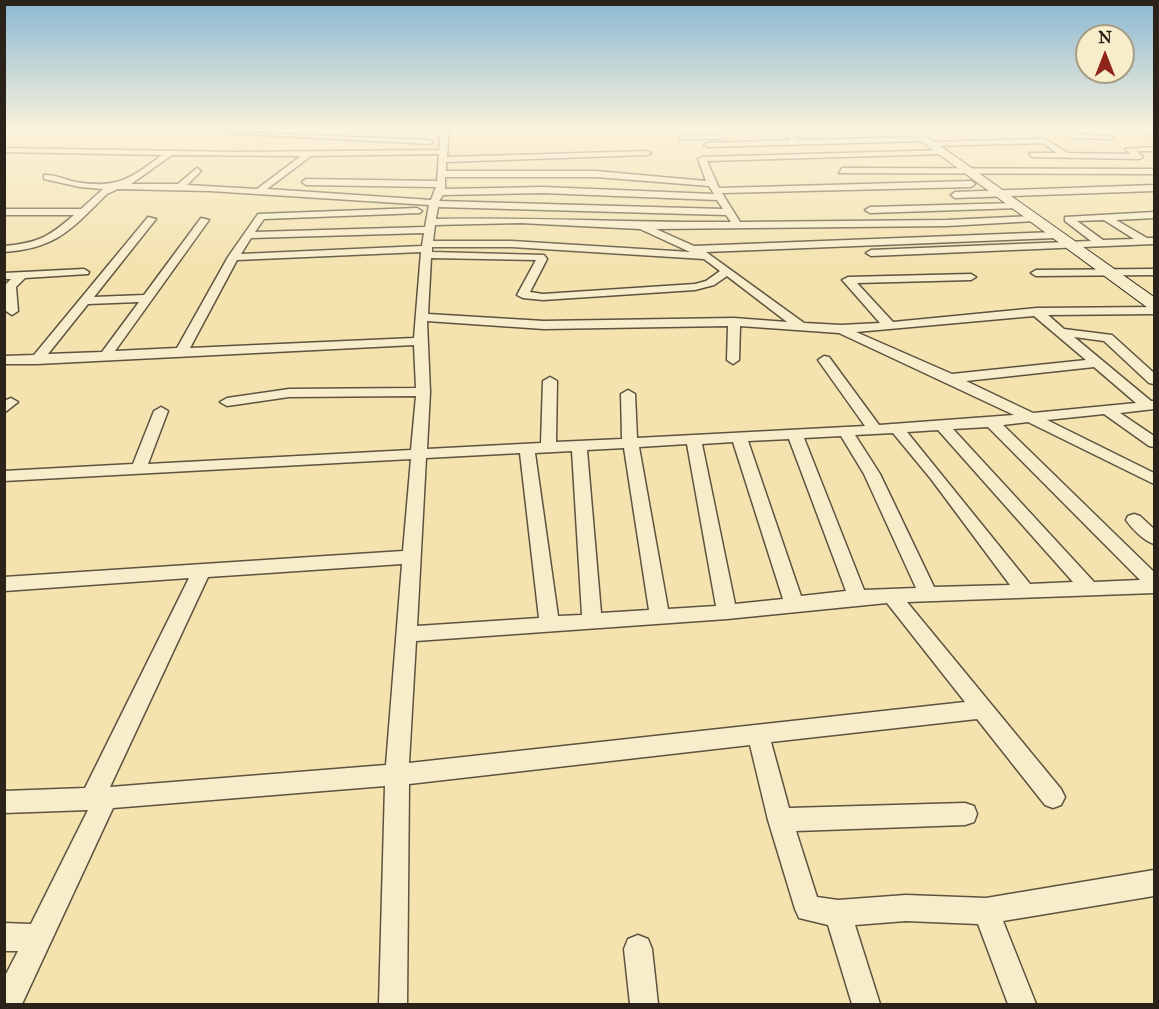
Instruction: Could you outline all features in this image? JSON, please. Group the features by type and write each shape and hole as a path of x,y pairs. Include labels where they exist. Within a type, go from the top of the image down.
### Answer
{"street":[{"path":"4,249 35,247 48,243 97,197 140,175"},
{"path":"180,187 193,175"},
{"path":"260,190 281,175"},
{"path":"354,175 520,220 642,226 738,226 1032,219"},
{"path":"371,175 436,197 540,257 542,259 523,295 543,297 695,287 710,283 727,271"},
{"path":"248,235 541,175"},
{"path":"181,352 233,257 258,218 264,215 436,197 588,175"},
{"path":"605,175 715,188 787,180"},
{"path":"709,175 738,226"},
{"path":"844,175 852,186"},
{"path":"975,175 1055,236 1155,304"},
{"path":"47,177 79,187 260,190 436,197 625,209 729,212"},
{"path":"246,190 256,181 291,182 436,197 543,190 624,193 715,188 987,183"},
{"path":"279,191 291,182"},
{"path":"896,197 1155,188"},
{"path":"624,193 625,209"},
{"path":"393,1005 397,775 423,392 420,341 436,197"},
{"path":"233,257 436,197 512,244 709,256"},
{"path":"870,210 1016,206"},
{"path":"4,212 83,212"},
{"path":"1102,244 1068,221 1070,219 1155,215"},
{"path":"1105,217 1150,242"},
{"path":"37,360 151,219"},
{"path":"105,356 204,220"},
{"path":"642,226 709,256 799,325"},
{"path":"695,249 1055,236"},
{"path":"846,253 1150,242"},
{"path":"4,276 84,272"},
{"path":"1036,273 1155,272"},
{"path":"7,314 10,286 22,275"},
{"path":"890,326 848,280 971,277"},
{"path":"543,297 544,324"},
{"path":"84,301 146,298"},
{"path":"424,317 544,324 734,322 841,329 1037,312 1155,310"},
{"path":"1037,312 1151,405"},
{"path":"733,360 734,322"},
{"path":"841,329 950,378 1155,479"},
{"path":"1062,332 1108,338 1155,380"},
{"path":"4,360 420,341"},
{"path":"824,360 875,430"},
{"path":"950,378 1097,363"},
{"path":"548,446 550,381"},
{"path":"227,402 289,393 423,392"},
{"path":"628,394 630,441 660,616"},
{"path":"4,476 630,441 875,430 992,422 1151,405"},
{"path":"1107,410 1155,443"},
{"path":"140,468 161,411"},
{"path":"992,422 1155,585"},
{"path":"941,425 1091,591"},
{"path":"896,428 937,476 1024,590"},
{"path":"845,431 872,474 928,594"},
{"path":"795,434 857,597"},
{"path":"739,436 762,498 770,536 794,603"},
{"path":"693,438 727,612"},
{"path":"579,444 592,622"},
{"path":"527,447 550,625"},
{"path":"1134,520 1155,538"},
{"path":"4,584 201,573 411,557"},
{"path":"7,1005 201,573"},
{"path":"407,634 727,612 857,597 1024,590 1091,591 1155,585"},
{"path":"892,596 1053,797"},
{"path":"4,802 99,799 397,775 984,709"},
{"path":"758,734 780,820 808,909 838,913 906,908 986,911 1155,882"},
{"path":"780,820 965,814"},
{"path":"986,911 1022,1005"},
{"path":"838,913 866,1005"},
{"path":"4,937 39,938"},
{"path":"638,949 644,1005"}]}
